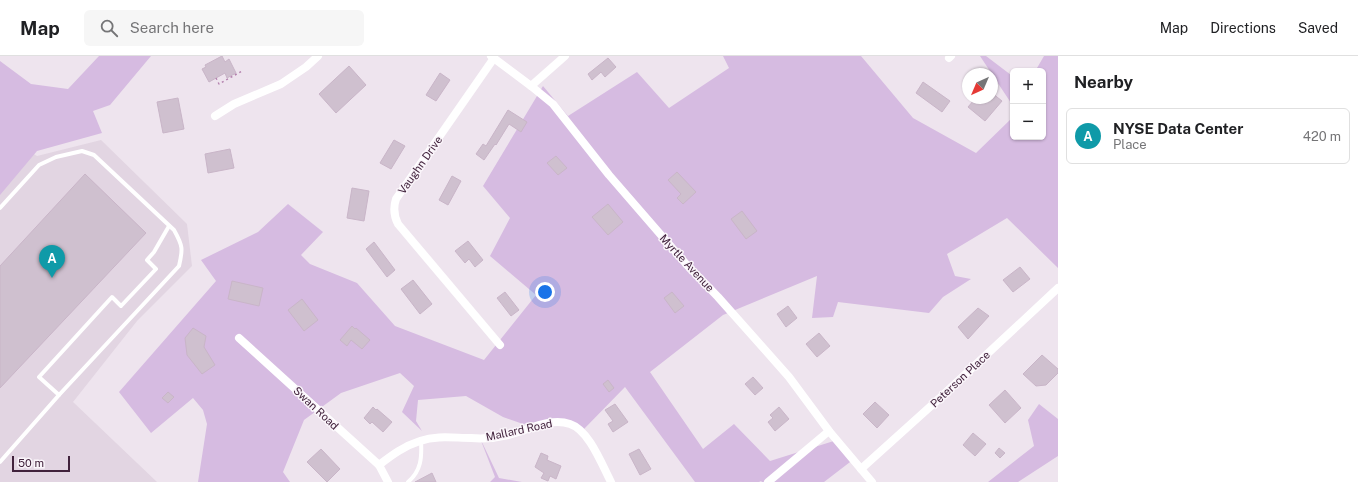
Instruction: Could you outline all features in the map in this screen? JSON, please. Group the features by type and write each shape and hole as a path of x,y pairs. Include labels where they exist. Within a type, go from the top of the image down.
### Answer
{"street":[{"path":"214,116 234,104 256,96 281,84 306,67 318,56"},
{"path":"531,86 565,56"},
{"name":"Myrtle Avenue","path":"492,57 553,104 614,181 687,265 718,297 789,377 829,431 872,482"},
{"name":"Vaughn Drive","path":"492,57 396,199 394,210 398,224 500,345"},
{"name":"Peterson Place","path":"861,469 1058,288"},
{"name":"Swan Road","path":"239,338 379,465 388,482"},
{"name":"Mallard Road","path":"379,465 397,451 421,440 449,437 488,438 507,435 552,422 570,424 581,431 590,443 611,482"},
{"path":"768,482 829,431"}],"lane":[{"path":"0,208 39,166 56,157 82,151 94,155 174,230 180,242 182,253 179,266 59,395 0,462"},
{"path":"59,395 38,377 112,297 121,306 156,269 147,260 154,252 169,226"},
{"path":"408,482 418,471 421,457 421,440"}],"path":[{"path":"216,78 219,84 242,71"}],"shaded area":[{"path":"99,56 151,56 110,105 93,111 102,133 37,151 0,195 0,61 31,84 68,89"},
{"path":"723,56 861,56 913,118 976,153 1010,120 1010,140 1046,140 1046,68 1037,68 1044,56 1058,56 1058,268 1007,218 947,254 955,276 971,279 943,297 929,313 838,302 833,317 812,318 817,276 723,315 650,372 703,449 734,424 770,461 837,440 854,459 824,482 695,482 625,387 584,429 564,420 523,424 503,417 466,396 418,400 416,421 422,431 402,412 414,386 400,373 341,393 304,420 283,472 290,482 198,482 207,424 203,410 193,398 151,433 119,392 216,281 201,260 258,232 288,204 323,232 301,255 310,264 357,283 395,326 484,360 536,295 490,256 510,218 483,186 543,86 568,116 637,72 669,108 729,68"},
{"path":"980,56 986,56 1010,74 1010,101 998,83 998,68 988,68"},
{"path":"0,133 37,156 101,140 187,224 192,266 137,321 73,402 157,482 0,482"},
{"path":"1039,404 1058,419 1058,456 1018,482 988,482 1034,446 1028,420"},
{"path":"480,438 499,478 522,482 490,482 495,477"}],"building":[{"path":"222,56 225,62 229,59 236,73 227,78 225,73 209,82 202,69 206,67 205,65"},
{"path":"608,58 616,67 605,77 601,72 592,80 588,74"},
{"path":"349,66 366,85 336,113 319,94"},
{"path":"440,73 450,80 436,101 426,95"},
{"path":"923,82 950,101 942,112 916,93"},
{"path":"178,98 184,129 163,133 157,102"},
{"path":"998,98 1002,101 985,121 968,107 971,104 998,104"},
{"path":"508,110 527,122 521,132 509,124 496,145 495,144 484,160 476,154 483,144 486,146"},
{"path":"394,140 405,146 391,169 380,163"},
{"path":"230,149 234,168 208,173 205,154"},
{"path":"556,156 567,168 558,175 547,163"},
{"path":"677,172 696,192 683,204 677,198 681,194 668,180"},
{"path":"85,174 146,233 0,388 0,266"},
{"path":"452,176 461,181 448,205 439,200"},
{"path":"352,188 369,191 364,221 347,218"},
{"path":"608,204 623,222 608,235 592,217"},
{"path":"742,211 757,231 746,239 731,219"},
{"path":"468,241 483,260 475,267 469,259 465,263 455,251"},
{"path":"374,242 395,270 387,277 366,249"},
{"path":"1020,267 1030,279 1013,292 1003,280"},
{"path":"413,280 432,304 420,314 401,289"},
{"path":"232,281 263,288 259,306 228,299"},
{"path":"505,292 519,310 511,316 497,298"},
{"path":"672,292 684,306 675,313 664,298"},
{"path":"302,299 318,320 304,331 288,310"},
{"path":"788,306 797,318 786,327 777,314"},
{"path":"978,308 989,316 968,339 958,327"},
{"path":"352,326 370,340 362,349 351,340 347,346 340,340"},
{"path":"193,328 206,336 204,347 215,365 202,374 187,355 185,338"},
{"path":"819,333 830,346 817,357 806,344"},
{"path":"1042,355 1058,369 1058,373 1046,385 1036,386 1023,374"},
{"path":"753,377 763,388 755,395 745,384"},
{"path":"608,380 614,388 609,392 603,384"},
{"path":"1005,390 1021,408 1005,423 989,405"},
{"path":"168,392 174,397 168,403 162,398"},
{"path":"875,402 889,415 877,428 863,414"},
{"path":"615,404 628,422 613,432 608,424 613,421 605,410"},
{"path":"373,407 392,422 383,432 372,422 370,424 364,418"},
{"path":"779,407 789,419 775,431 768,422 773,418 770,415"},
{"path":"973,433 986,444 975,456 963,445"},
{"path":"999,448 1005,453 1000,458 995,453"},
{"path":"321,449 340,469 327,482 307,462"},
{"path":"639,449 651,469 640,475 629,454"},
{"path":"541,453 548,456 547,460 561,466 556,479 550,476 548,481 541,478 544,473 535,467"},
{"path":"432,473 436,482 415,482"}],"place":[{"name":"NYSE Data Center","path":"52,278"}]}
